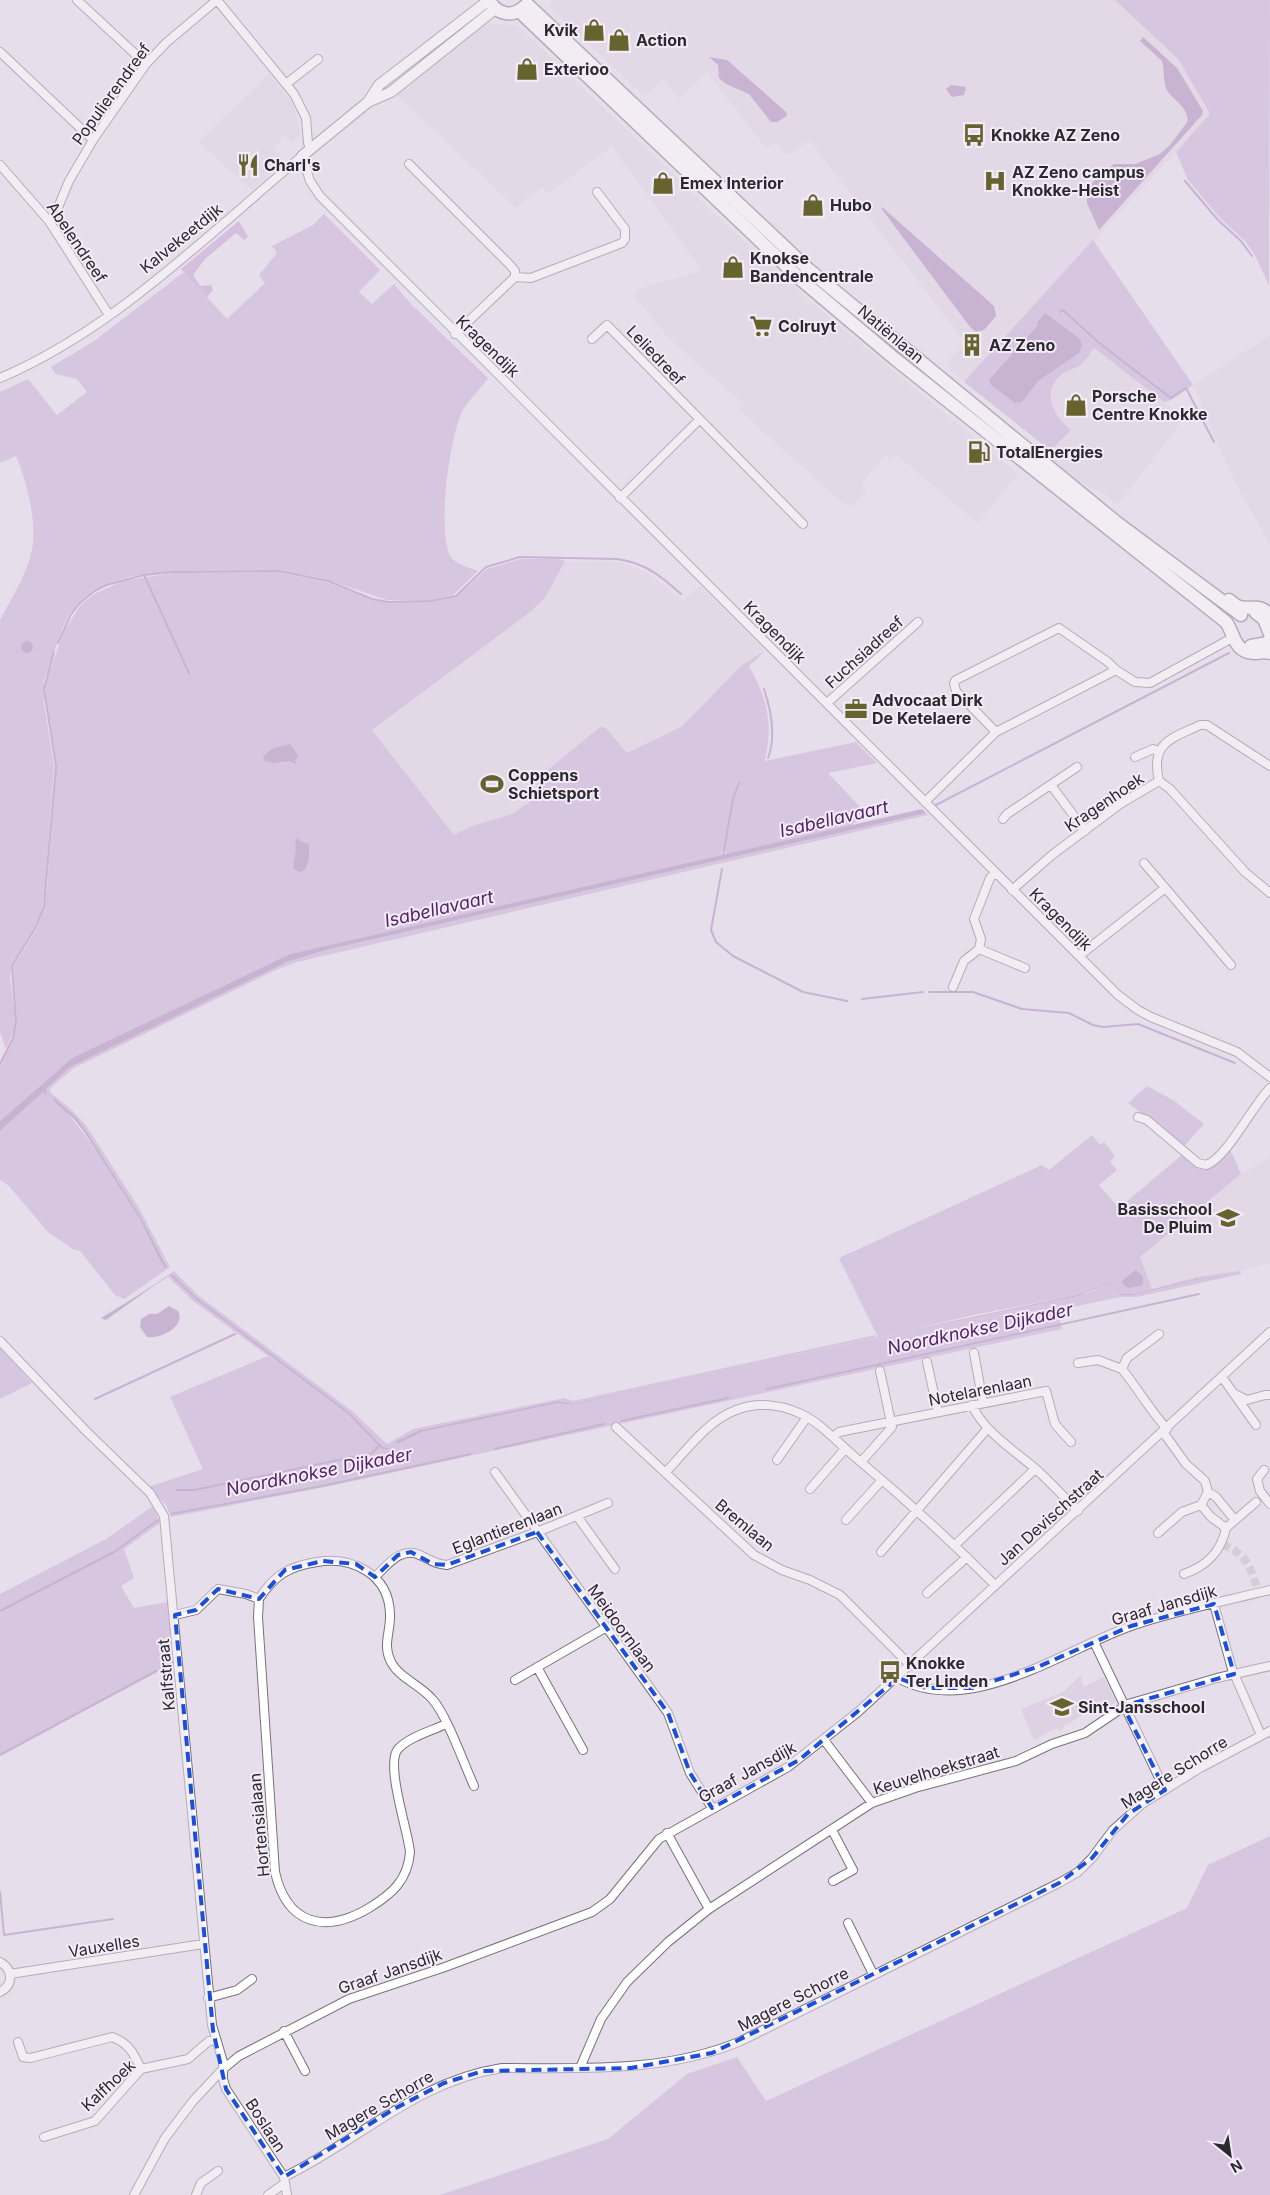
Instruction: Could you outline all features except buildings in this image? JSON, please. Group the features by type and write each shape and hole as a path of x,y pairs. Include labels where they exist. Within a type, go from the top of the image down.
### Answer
{"main road":[{"path":"491,3 504,13 525,5"},
{"name":"Natiënlaan","path":"525,5 808,269 1109,516 1204,586 1238,619 1237,633 1246,644 1258,646 1270,643"},
{"name":"Natiënlaan","path":"525,5 799,278 1142,557 1226,622 1232,638 1242,650 1270,643"},
{"name":"Natiënlaan","path":"1204,586 1209,586 1239,607 1252,606 1264,609 1270,616"},
{"name":"Natiënlaan","path":"1196,598 1202,598 1238,619"},
{"name":"Natiënlaan","path":"1238,619 1249,612 1258,613 1264,620 1270,643"}],"street":[{"path":"77,0 146,64"},
{"path":"217,0 299,102 306,118 308,143 311,149"},
{"name":"Populierendreef","path":"50,221 54,217 69,182 93,140 146,64 167,42 217,0"},
{"name":"Kalvekeetdijk","path":"0,378 60,348 109,315 180,260 368,102 391,92 491,3"},
{"path":"0,52 93,140"},
{"path":"286,84 318,59"},
{"name":"Kragendijk","path":"302,156 310,181 320,196 1118,995 1138,1010 1237,1052 1269,1075"},
{"path":"409,164 515,271 515,277 456,334"},
{"name":"Abelendreef","path":"0,166 50,221 109,315"},
{"path":"515,277 531,278 622,243 625,239 625,229 597,192"},
{"name":"Leliedreef","path":"592,339 607,324 803,524"},
{"path":"620,498 699,420"},
{"name":"Fuchsiadreef","path":"827,703 918,622"},
{"path":"996,732 956,691 954,684 956,680 1059,628 1135,682 1150,683 1232,638"},
{"path":"925,802 996,732 1116,670"},
{"path":"1159,781 1157,772 1158,751 1167,741 1200,725 1207,725 1270,766"},
{"path":"1135,757 1153,749 1158,751"},
{"path":"1003,820 1007,814 1077,767"},
{"name":"Kragenhoek","path":"1012,890 1120,804 1159,781 1170,789 1245,872 1270,893"},
{"path":"1051,785 1085,831"},
{"path":"1144,863 1164,889 1231,965"},
{"path":"953,987 964,961 979,949 981,939 974,919 990,878 995,873"},
{"path":"1078,956 1164,889"},
{"path":"979,949 1025,968"},
{"path":"1138,1117 1147,1120 1198,1163 1206,1165 1215,1160 1226,1149 1257,1103 1270,1088"},
{"name":"Jan Devischstraat","path":"898,1678 995,1585 1165,1431 1270,1332"},
{"path":"1122,1369 1127,1358 1159,1334"},
{"name":"Kalfstraat","path":"0,1341 158,1504 166,1524 208,1998 215,2040 223,2062 222,2070"},
{"path":"974,1353 983,1403"},
{"path":"1078,1362 1098,1360 1122,1369 1135,1384 1186,1464 1205,1481 1208,1492 1216,1497 1235,1520"},
{"path":"927,1362 938,1412"},
{"path":"861,1462 892,1427 880,1372"},
{"path":"1222,1377 1256,1425"},
{"name":"Notelarenlaan","path":"833,1437 838,1432 1046,1391 1055,1424 1071,1442"},
{"path":"1236,1395 1246,1400 1264,1394 1270,1396"},
{"path":"972,1405 977,1417 1078,1511"},
{"path":"666,1472 710,1425 737,1409 751,1406 776,1406 807,1417 833,1437 917,1510 995,1585"},
{"path":"777,1460 807,1417"},
{"name":"Bremlaan","path":"616,1427 754,1555 782,1570 810,1580 840,1595 910,1666"},
{"path":"881,1552 988,1428"},
{"path":"810,1489 845,1448"},
{"path":"955,1545 1035,1469"},
{"path":"1264,1470 1257,1479 1260,1491 1268,1503"},
{"name":"Meidoornlaan","path":"495,1472 668,1713 690,1773 712,1808"},
{"path":"846,1520 882,1480"},
{"path":"1256,1502 1256,1495 1260,1491"},
{"path":"1158,1533 1182,1512 1201,1505 1208,1492"},
{"path":"1184,1574 1194,1570 1219,1550 1226,1528 1256,1502 1268,1503"},
{"name":"Eglantierenlaan","path":"375,1577 398,1555 411,1552 421,1555 434,1564 447,1565 537,1532 608,1503"},
{"path":"1201,1505 1211,1517 1226,1528"},
{"name":"Eglantierenlaan","path":"577,1516 615,1569"},
{"path":"927,1593 967,1557"},
{"path":"175,1615 196,1610 218,1589 246,1594 259,1599 276,1577 298,1565 337,1560 356,1564 375,1577 386,1594 390,1614 386,1643 390,1661 394,1667 434,1701 474,1786"},
{"name":"Graaf Jansdijk","path":"134,2195 165,2138 193,2101 222,2070 239,2056 349,1999 445,1967 592,1912 610,1899 650,1847 667,1833 788,1767 824,1740 898,1678 926,1688 963,1690 1040,1666 1137,1624 1270,1590"},
{"name":"Hortensialaan","path":"259,1599 258,1617 274,1872 278,1886 286,1900 306,1918 329,1923 352,1918 384,1898 401,1881 409,1861 410,1852 393,1767 396,1751 405,1743 446,1724"},
{"path":"1214,1604 1234,1674 1261,1735"},
{"path":"515,1680 606,1628"},
{"path":"1094,1642 1165,1790"},
{"name":"Keuvelhoekstraat","path":"580,2068 601,2019 627,1982 668,1942 709,1908 872,1803 915,1788 1016,1761 1052,1744 1085,1733 1128,1704 1234,1674 1270,1666"},
{"path":"537,1667 583,1750"},
{"name":"Magere Schorre","path":"268,2195 285,2180 394,2109 444,2083 483,2071 502,2068 631,2068 712,2053 1052,1887 1078,1872 1128,1814 1165,1790 1261,1735 1270,1732"},
{"path":"824,1740 872,1803"},
{"path":"832,1830 853,1870 833,1880"},
{"path":"667,1833 709,1908"},
{"path":"848,1923 873,1974"},
{"name":"Vauxelles","path":"10,1974 203,1944"},
{"path":"0,1962 7,1967 10,1974 7,1987 0,1992"},
{"path":"208,1998 237,1990 252,1979"},
{"path":"284,2031 305,2071"},
{"path":"18,2042 23,2057 30,2058 112,2037 122,2041 131,2048 141,2069"},
{"name":"Kalfhoek","path":"44,2137 95,2121 141,2069 188,2059 210,2040 215,2040"},
{"name":"Boslaan","path":"222,2070 226,2089 285,2180 287,2195"},
{"path":"196,2195 201,2183 218,2171"}],"highlighted area":[{"path":"537,1532 668,1713 690,1773 712,1808 799,1760 898,1678 926,1688 972,1688 1040,1666 1131,1626 1214,1604 1234,1674 1123,1706 1165,1790 1128,1814 1092,1858 1059,1883 712,2053 631,2068 483,2071 444,2083 394,2109 284,2177 226,2089 213,2030 175,1615 196,1610 218,1589 259,1599 285,1570 323,1561 356,1564 375,1577 398,1555 411,1552 433,1564 447,1565"}],"shaded area":[{"name":"AZ Zeno campus Knokke-Heist","path":"553,0 1115,0 1179,60 1210,115 964,382 946,365 965,342 810,141 787,155 775,143 766,148 707,72 679,98 663,79 645,97 548,5"},
{"path":"1115,0 1270,0 1269,286 1257,259 1246,242 1220,218 1188,180 1176,152 1210,114 1179,60"},
{"path":"484,24 517,25 725,224 813,304 1018,474 978,523 896,454 891,459 886,455 861,484 867,490 853,506 842,502 739,410 744,405 668,337 634,296 638,289 698,272 701,269 612,146 548,194 541,187 516,208 397,95 416,76"},
{"path":"1143,37 1177,68 1203,111 1202,115 1099,230 1087,203 1087,194 1092,183 1114,164 1135,164 1160,154 1170,145 1188,121 1186,112 1166,88 1162,61 1140,41"},
{"path":"709,57 727,60 786,112 787,116 777,122 771,122 749,94 726,84 719,78 718,65"},
{"path":"269,74 293,104 301,134 292,143 285,136 273,148 284,160 252,190 199,142"},
{"path":"951,85 966,87 964,95 952,97 946,89"},
{"path":"882,207 994,306 996,316 984,330 976,332 970,327"},
{"path":"324,214 380,270 359,292 372,304 394,284 411,304 488,378 464,408 459,420 450,459 445,506 447,545 451,557 460,564 478,571 453,595 430,600 387,600 328,580 279,570 174,571 133,576 106,584 92,591 78,604 68,616 62,629 44,681 44,703 54,766 45,890 40,917 12,966 10,976 15,1015 14,1030 6,1049 0,1032 0,620 30,559 33,526 30,502 16,456 0,463 0,392 28,379 57,415 87,392 77,379 56,374 51,367 94,341 184,272 227,319 265,283 259,275 277,253 272,246 313,225"},
{"path":"239,221 248,237 244,240 236,233 205,259 193,275 200,286 211,285 213,290 207,297 181,269"},
{"path":"1093,240 1193,385 1171,400 1164,402 1094,348 1082,364 1061,375 1052,389 1051,397 1055,412 1071,430 1051,451 964,382"},
{"path":"1045,313 1080,339 1082,345 1079,353 1038,381 1022,402 1015,403 991,385 989,380 1038,325 1037,323"},
{"path":"1270,336 1270,544 1230,473 1193,385"},
{"path":"1094,348 1184,418 1118,505 1103,493 1049,468 1042,462 1071,431 1058,419 1052,408 1051,396 1054,384 1062,374 1082,364"},
{"path":"521,559 559,559 565,561 545,598 529,613 372,730 454,835 469,827 512,814 534,799 538,778 600,727 606,728 627,753 681,727 743,664 765,651 749,666 761,690 767,712 769,735 765,761 856,742 877,763 828,773 865,812 851,826 726,854 725,850 722,851 721,855 290,954 72,1058 0,1121 0,1067 13,1038 17,1021 13,967 39,925 47,890 56,766 45,696 46,682 64,631 80,606 94,594 123,581 173,573 278,572 326,582 372,600 388,603 430,602 456,597 487,569"},
{"path":"565,561 621,562 648,573 683,601 700,586 765,651 745,662 681,727 627,753 606,728 534,798 512,814 469,827 454,835 372,730 529,613 545,598"},
{"path":"25,641 29,641 33,647 29,653 25,653 21,649 21,645"},
{"path":"290,744 298,755 295,761 297,764 289,761 274,763 265,761 263,758 271,750"},
{"path":"922,809 926,813 326,950 287,962 70,1067 46,1089 47,1094 43,1092 0,1131 0,1121 72,1058 290,954"},
{"path":"926,813 928,815 297,962 278,969 74,1068 50,1088 51,1093 71,1109 85,1124 138,1206 170,1267 124,1299 115,1295 80,1251 73,1249 48,1232 9,1186 0,1180 0,1131 70,1067 84,1058 287,962 326,950","holes":["54,1098 76,1117 142,1219 167,1266 155,1250 141,1220 100,1157 79,1127"]},
{"path":"298,837 300,841 309,844 309,859 305,870 300,872 294,869 295,842"},
{"path":"1147,1086 1173,1100 1204,1124 1184,1146 1128,1103"},
{"path":"54,1098 76,1117 87,1132 142,1219 167,1267 165,1268 162,1264 140,1219 85,1133 74,1119 53,1100"},
{"path":"1092,1135 1100,1145 1104,1142 1115,1156 1110,1162 1117,1170 1099,1185 1119,1208 1183,1154 1200,1167 1208,1169 1230,1149 1241,1174 1140,1257 1152,1289 1197,1277 1240,1271 1241,1274 1137,1297 1120,1297 1058,1310 1062,1329 325,1487 171,1517 166,1505 148,1487 203,1469 170,1397 268,1356 193,1301 168,1277 126,1303 174,1271 199,1296 351,1410 387,1444 413,1429 564,1398 573,1401 875,1335 876,1337 757,1363 1088,1293 1109,1283 1121,1295 1133,1295 1196,1280 1238,1273 1196,1279 1133,1294 1121,1294 1109,1282 1078,1295 974,1315 878,1337 839,1258 1042,1165 1049,1170","holes":["171,1275 196,1297 349,1412 386,1450 348,1414 195,1299","746,1366 572,1405 558,1403 416,1433 397,1444 396,1442 420,1430 558,1401 571,1404"]},
{"name":"Basisschool De Pluim","path":"1270,1158 1270,1263 1240,1271 1197,1277 1151,1289 1140,1257 1234,1178"},
{"path":"1136,1270 1143,1276 1143,1285 1128,1288 1122,1283 1123,1280"},
{"path":"1239,1273 1196,1280 1133,1295 1121,1295 1109,1283 1078,1296 757,1362 1078,1295 1109,1282 1121,1294 1133,1294 1196,1279"},
{"path":"172,1274 196,1297 349,1412 383,1447 390,1449 382,1449 348,1414 195,1299 170,1275"},
{"path":"155,1285 106,1320 101,1318"},
{"path":"169,1306 178,1311 179,1317 175,1327 165,1334 147,1337 140,1327 141,1319 149,1314 157,1314"},
{"path":"0,1348 32,1383 0,1399"},
{"path":"746,1366 572,1405 558,1403 421,1432 397,1444 395,1442 420,1430 558,1401 572,1404"},
{"path":"153,1506 160,1523 124,1549 134,1578 121,1586 134,1608 168,1602 173,1664 0,1755 0,1594 106,1539"},
{"name":"Sint-Jansschool","path":"1081,1675 1083,1687 1104,1677 1116,1702 1108,1707 1105,1703 1063,1726 1064,1728 1059,1731 1056,1728 1034,1740 1021,1709 1063,1692"},
{"path":"1270,1836 1270,2195 440,2195 608,2139 687,2074 737,2057 766,2101 1187,1908 1208,1865"}],"waterway":[{"path":"1185,181 1218,220 1241,241 1252,256"},
{"path":"1060,312 1063,310 1098,342 1171,398 1186,388 1214,442"},
{"path":"58,643 70,616 78,605 93,592 106,585 144,575 173,572 279,571 328,581 372,599 388,602 430,601 456,596 486,567 520,557 616,559 635,563 652,571 681,594"},
{"path":"144,575 189,673"},
{"path":"0,1064 13,1038 16,1021 12,966 37,925 44,906 56,766 44,689 54,652"},
{"name":"Isabellavaart","path":"936,805 1229,653"},
{"path":"764,689 772,724 772,741 768,758"},
{"path":"723,856 733,799 739,783"},
{"path":"722,869 711,930 716,942 733,956 803,992 847,1001"},
{"path":"862,999 923,992"},
{"path":"929,992 973,992 1022,1009 1069,1013 1093,1025 1103,1027 1138,1024 1235,1063"},
{"name":"Noordknokse Dijkader","path":"767,1389 1199,1294"},
{"path":"95,1399 235,1334"},
{"name":"Noordknokse Dijkader","path":"621,1421 728,1398"},
{"name":"Noordknokse Dijkader","path":"495,1449 604,1424"},
{"path":"177,1490 194,1490 363,1455 372,1453 380,1445"},
{"name":"Noordknokse Dijkader","path":"171,1514 322,1486 471,1454"},
{"name":"Noordknokse Dijkader","path":"0,1611 114,1552 158,1520"},
{"path":"0,1755 156,1671"},
{"path":"0,1892 4,1935 113,1919"}],"tunnel":[{"path":"1222,1545 1243,1557 1254,1577 1258,1593"}],"place":[{"name":"Kvik","path":"594,30"},
{"name":"Action","path":"619,40"},
{"name":"Exterioo","path":"527,69"},
{"name":"Knokke AZ Zeno","path":"974,135"},
{"name":"Charl's","path":"248,165"},
{"name":"AZ Zeno campus Knokke-Heist","path":"995,181"},
{"name":"Emex Interior","path":"663,183"},
{"name":"Hubo","path":"813,205"},
{"name":"Knokse Bandencentrale","path":"733,267"},
{"name":"Colruyt","path":"761,326"},
{"name":"AZ Zeno","path":"972,345"},
{"name":"Porsche Centre Knokke","path":"1076,405"},
{"name":"TotalEnergies","path":"979,452"},
{"name":"Advocaat Dirk De Ketelaere","path":"856,709"},
{"name":"Coppens Schietsport","path":"492,784"},
{"name":"Basisschool De Pluim","path":"1228,1218"},
{"name":"Knokke Ter Linden","path":"890,1672"},
{"name":"Sint-Jansschool","path":"1062,1707"}]}
